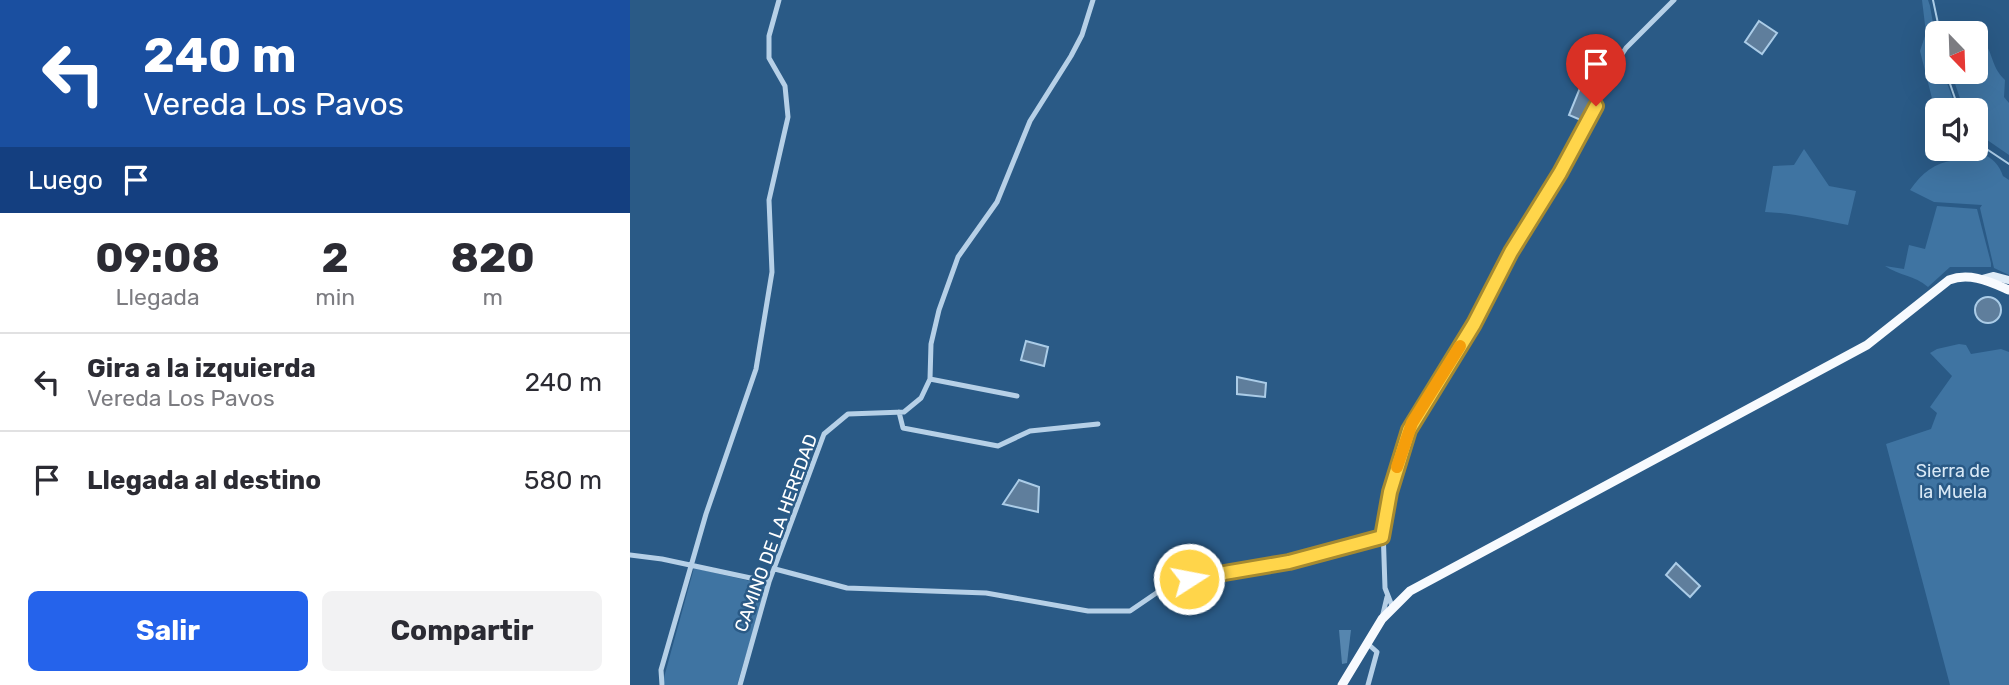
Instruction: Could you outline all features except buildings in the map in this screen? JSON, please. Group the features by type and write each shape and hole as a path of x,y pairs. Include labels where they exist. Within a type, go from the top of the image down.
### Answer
{"main road":[{"path":"1342,685 1390,602 1867,345 1944,283 1961,276 1982,279 2009,290"}],"street":[{"path":"662,685 661,670 706,514 752,386 772,272 769,200 788,117 785,86 769,58 769,36 779,0"},
{"path":"1093,0 1082,35 1035,111 994,207 958,257 935,329 930,379 918,403 899,412 903,428 994,446 1030,431 1098,424"},
{"path":"1390,602 1382,537 1390,492 1412,423 1474,324 1511,252 1583,134 1613,68 1626,48 1674,0"},
{"path":"1982,279 1993,276 2009,281"},
{"path":"930,379 1017,396"},
{"name":"CAMINO DE LA HEREDAD","path":"740,685 769,583 814,457 831,426 848,414 899,412"},
{"path":"775,569 847,588 986,593 1088,611 1130,611 1174,581 1289,562 1382,537"},
{"path":"630,555 769,583"},
{"path":"1368,644 1377,652 1368,685"}],"green space":[{"path":"1922,0 1928,0 1933,21 1925,21 1925,25"},
{"path":"1925,36 1925,71 1920,51"},
{"path":"1988,48 2005,80 2004,97 2009,103 2009,155 1988,141 1988,98 1960,98 1955,84 1988,84"},
{"path":"1928,84 1947,84 1953,98 1932,98"},
{"path":"1804,149 1829,186 1856,191 1848,225 1765,212 1773,166 1794,165"},
{"path":"1988,157 2009,180 2009,275 1994,268 1980,208 1982,205 1934,202 1910,190 1929,170 1952,161 1988,161"},
{"path":"1937,206 1977,209 1991,267 1950,267 1928,287 1885,266 1904,269 1909,245 1925,249"},
{"name":"Sierra de la Muela","path":"1959,344 1966,345 1971,354 2001,349 2009,352 2009,685 1950,685 1886,444 1931,429 1937,413 1930,407 1952,376 1930,353"},
{"path":"694,568 767,585 737,685 665,685 663,681"}],"shaded area":[{"path":"1759,21 1777,33 1762,54 1745,42"},
{"path":"1582,83 1597,89 1583,121 1569,115"},
{"path":"1988,297 1997,301 2001,310 1997,319 1988,323 1979,319 1975,310 1979,301"},
{"path":"1026,341 1048,347 1044,366 1021,360"},
{"path":"1237,377 1266,383 1265,397 1237,394"},
{"path":"1019,480 1039,487 1038,512 1003,504"},
{"path":"1676,563 1700,586 1690,597 1666,575"}],"waterway":[{"path":"1933,0 1937,21"},
{"path":"1950,84 1955,98"},
{"path":"1988,150 2009,164"}],"slow traffic":[{"path":"1397,467 1412,423 1460,346"}],"route":[{"path":"1189,579 1289,562 1382,537 1390,492 1409,430 1474,324 1511,252 1583,134 1596,106"}]}
